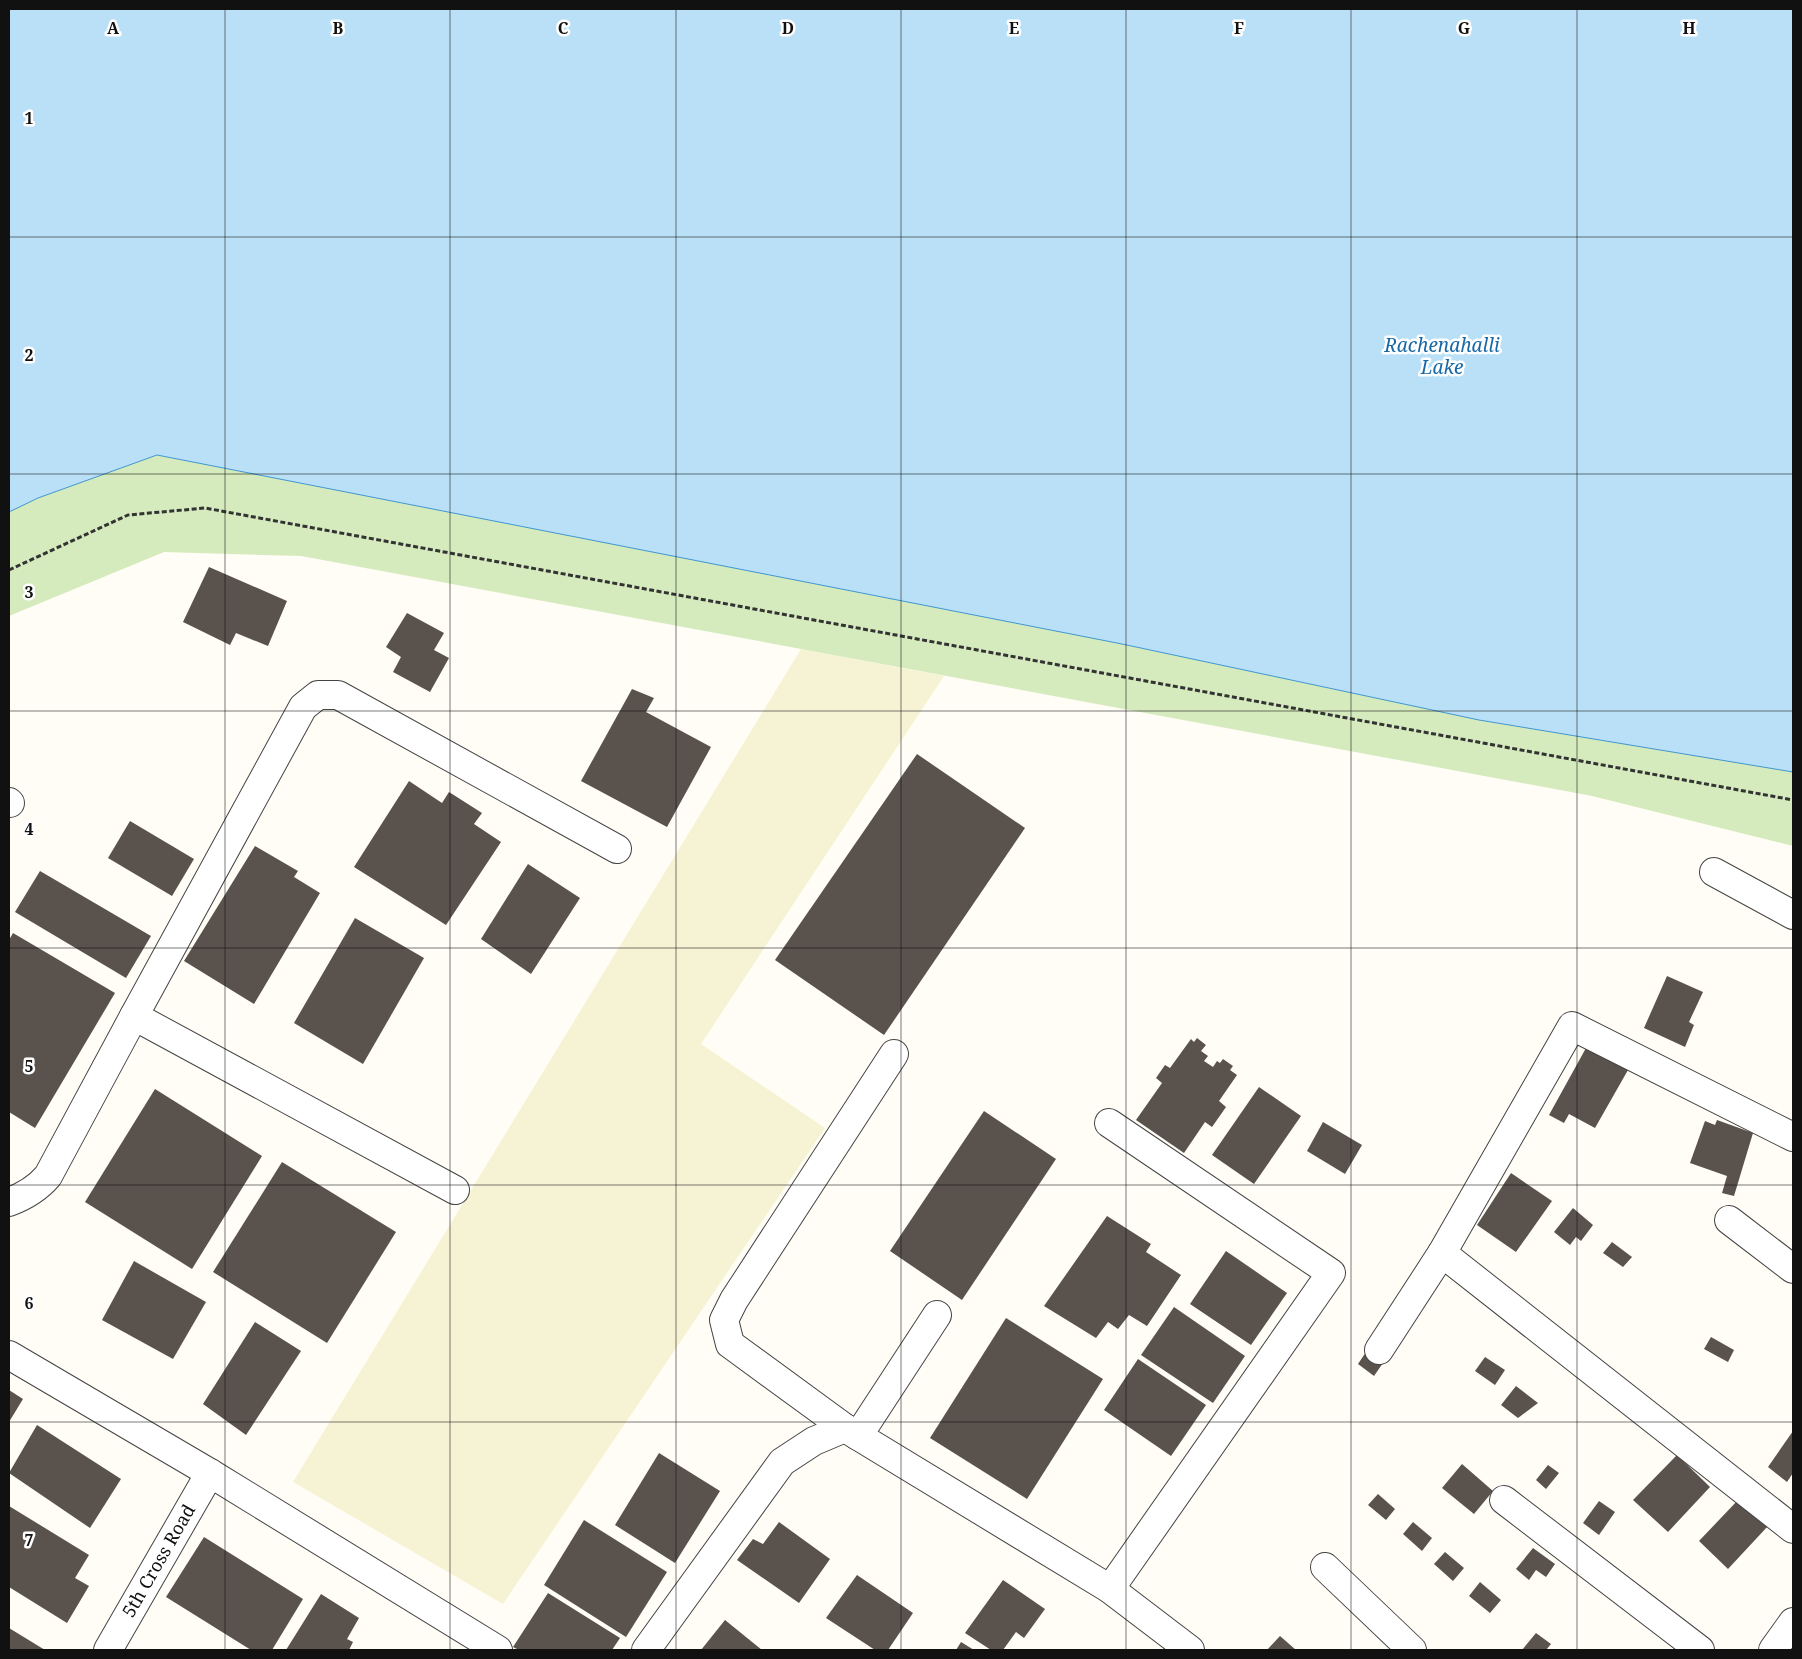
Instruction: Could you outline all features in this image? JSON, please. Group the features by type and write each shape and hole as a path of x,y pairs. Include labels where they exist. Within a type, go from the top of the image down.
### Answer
{"street":[{"path":"9,1202 21,1198 39,1187 48,1176 303,707 318,695 338,695 617,849"},
{"path":"1714,872 1793,914"},
{"path":"134,1016 455,1190"},
{"path":"1379,1350 1442,1253 1572,1026 1793,1137"},
{"path":"894,1054 734,1300 724,1320 730,1344 851,1432 1110,1589 1190,1650"},
{"path":"1109,1122 1331,1274 1110,1589"},
{"path":"1729,1220 1793,1268"},
{"path":"1442,1253 1793,1529"},
{"path":"646,1650 782,1462 814,1440 851,1432 936,1315"},
{"path":"9,1355 210,1473 498,1650"},
{"name":"5th Cross Road","path":"108,1650 210,1473"},
{"path":"1504,1500 1700,1650"},
{"path":"1325,1567 1412,1650"},
{"path":"1773,1650 1793,1622"}],"path":[{"path":"9,570 128,515 204,508 1793,800"}],"shaded area":[{"path":"801,649 944,676 701,1044 825,1128 503,1604 293,1482"}],"green space":[{"path":"157,455 1122,644 1479,720 1793,772 1793,846 1592,796 301,556 164,552 9,616 9,512 38,498"}],"water":[{"name":"Rachenahalli Lake","path":"9,9 1793,9 1793,772 1479,720 1122,644 157,455 38,498 9,512"}],"building":[{"path":"209,567 287,601 268,646 236,633 230,645 183,622"},
{"path":"407,613 444,633 434,650 449,658 430,692 393,672 401,657 386,647"},
{"path":"632,689 654,698 646,712 711,747 667,827 581,781"},
{"path":"917,754 1025,828 884,1035 775,960"},
{"path":"409,781 442,803 449,792 482,813 474,824 501,842 446,925 354,867"},
{"path":"130,821 194,859 172,896 108,858"},
{"path":"255,846 298,871 294,877 320,893 254,1004 184,961"},
{"path":"528,864 580,898 531,974 481,939"},
{"path":"40,871 151,936 126,978 15,912"},
{"path":"355,918 424,958 363,1064 294,1023"},
{"path":"13,933 115,993 35,1128 9,1112 9,940"},
{"path":"1667,976 1703,992 1689,1022 1694,1025 1685,1047 1644,1028"},
{"path":"1197,1038 1206,1045 1201,1051 1208,1056 1204,1061 1213,1067 1217,1061 1220,1063 1223,1059 1233,1066 1230,1070 1237,1075 1219,1101 1226,1107 1212,1127 1205,1122 1184,1153 1136,1120 1162,1083 1156,1078 1165,1065 1170,1068 1191,1039 1194,1042"},
{"path":"1586,1048 1628,1070 1595,1128 1569,1114 1564,1123 1549,1115"},
{"path":"1259,1087 1301,1116 1254,1184 1212,1155"},
{"path":"155,1089 262,1156 192,1269 85,1202"},
{"path":"984,1111 1056,1159 962,1300 890,1251"},
{"path":"1717,1120 1753,1133 1734,1196 1722,1193 1727,1176 1690,1163 1705,1121 1715,1125"},
{"path":"1323,1122 1362,1145 1345,1174 1307,1151"},
{"path":"282,1162 396,1232 327,1343 213,1272"},
{"path":"1511,1173 1552,1201 1516,1252 1477,1225"},
{"path":"1573,1208 1593,1225 1581,1241 1576,1237 1570,1245 1554,1232"},
{"path":"1107,1216 1151,1244 1146,1252 1181,1275 1147,1326 1129,1315 1118,1329 1108,1322 1096,1338 1044,1306"},
{"path":"1612,1242 1632,1257 1623,1267 1603,1253"},
{"path":"1226,1251 1287,1293 1251,1345 1190,1304"},
{"path":"134,1261 206,1302 173,1359 102,1320"},
{"path":"1174,1307 1245,1356 1213,1403 1141,1355"},
{"path":"1006,1318 1103,1379 1027,1499 930,1438"},
{"path":"255,1322 301,1351 246,1435 203,1404"},
{"path":"1711,1337 1734,1350 1728,1362 1704,1349"},
{"path":"1368,1349 1385,1360 1374,1376 1358,1364"},
{"path":"1485,1357 1505,1370 1495,1385 1475,1371"},
{"path":"1138,1359 1206,1405 1171,1456 1104,1410"},
{"path":"1516,1386 1538,1403 1518,1418 1501,1405"},
{"path":"9,1390 23,1399 9,1422"},
{"path":"37,1425 121,1479 90,1528 9,1473"},
{"path":"1793,1431 1793,1473 1787,1482 1768,1467"},
{"path":"659,1453 720,1491 675,1563 615,1525"},
{"path":"1677,1455 1710,1487 1668,1532 1633,1500"},
{"path":"1462,1464 1493,1491 1474,1514 1442,1488"},
{"path":"1548,1465 1559,1473 1546,1489 1536,1480"},
{"path":"1378,1494 1395,1509 1386,1520 1368,1505"},
{"path":"1739,1499 1768,1526 1728,1569 1699,1541"},
{"path":"1599,1501 1615,1512 1599,1535 1583,1523"},
{"path":"9,1506 89,1555 75,1578 89,1586 67,1623 9,1587"},
{"path":"584,1520 667,1572 626,1637 544,1585"},
{"path":"779,1522 830,1559 799,1603 737,1560 753,1539 763,1544"},
{"path":"1413,1522 1432,1538 1422,1551 1403,1534"},
{"path":"204,1537 303,1599 272,1650 251,1650 166,1597"},
{"path":"1533,1548 1555,1564 1546,1577 1536,1570 1529,1580 1516,1569"},
{"path":"1445,1552 1464,1568 1453,1581 1434,1564"},
{"path":"857,1575 913,1613 888,1650 875,1650 826,1618"},
{"path":"1003,1580 1045,1609 1024,1638 1016,1632 1003,1650 991,1650 965,1633"},
{"path":"1480,1582 1501,1600 1490,1613 1469,1596"},
{"path":"548,1593 620,1638 612,1650 519,1650 513,1647"},
{"path":"321,1594 359,1618 347,1639 353,1642 349,1650 286,1650"},
{"path":"725,1620 762,1650 701,1650"},
{"path":"9,1628 45,1650 9,1650"},
{"path":"1536,1633 1551,1644 1546,1650 1522,1650"},
{"path":"1280,1636 1296,1650 1267,1650"},
{"path":"961,1642 974,1650 956,1650"}]}
